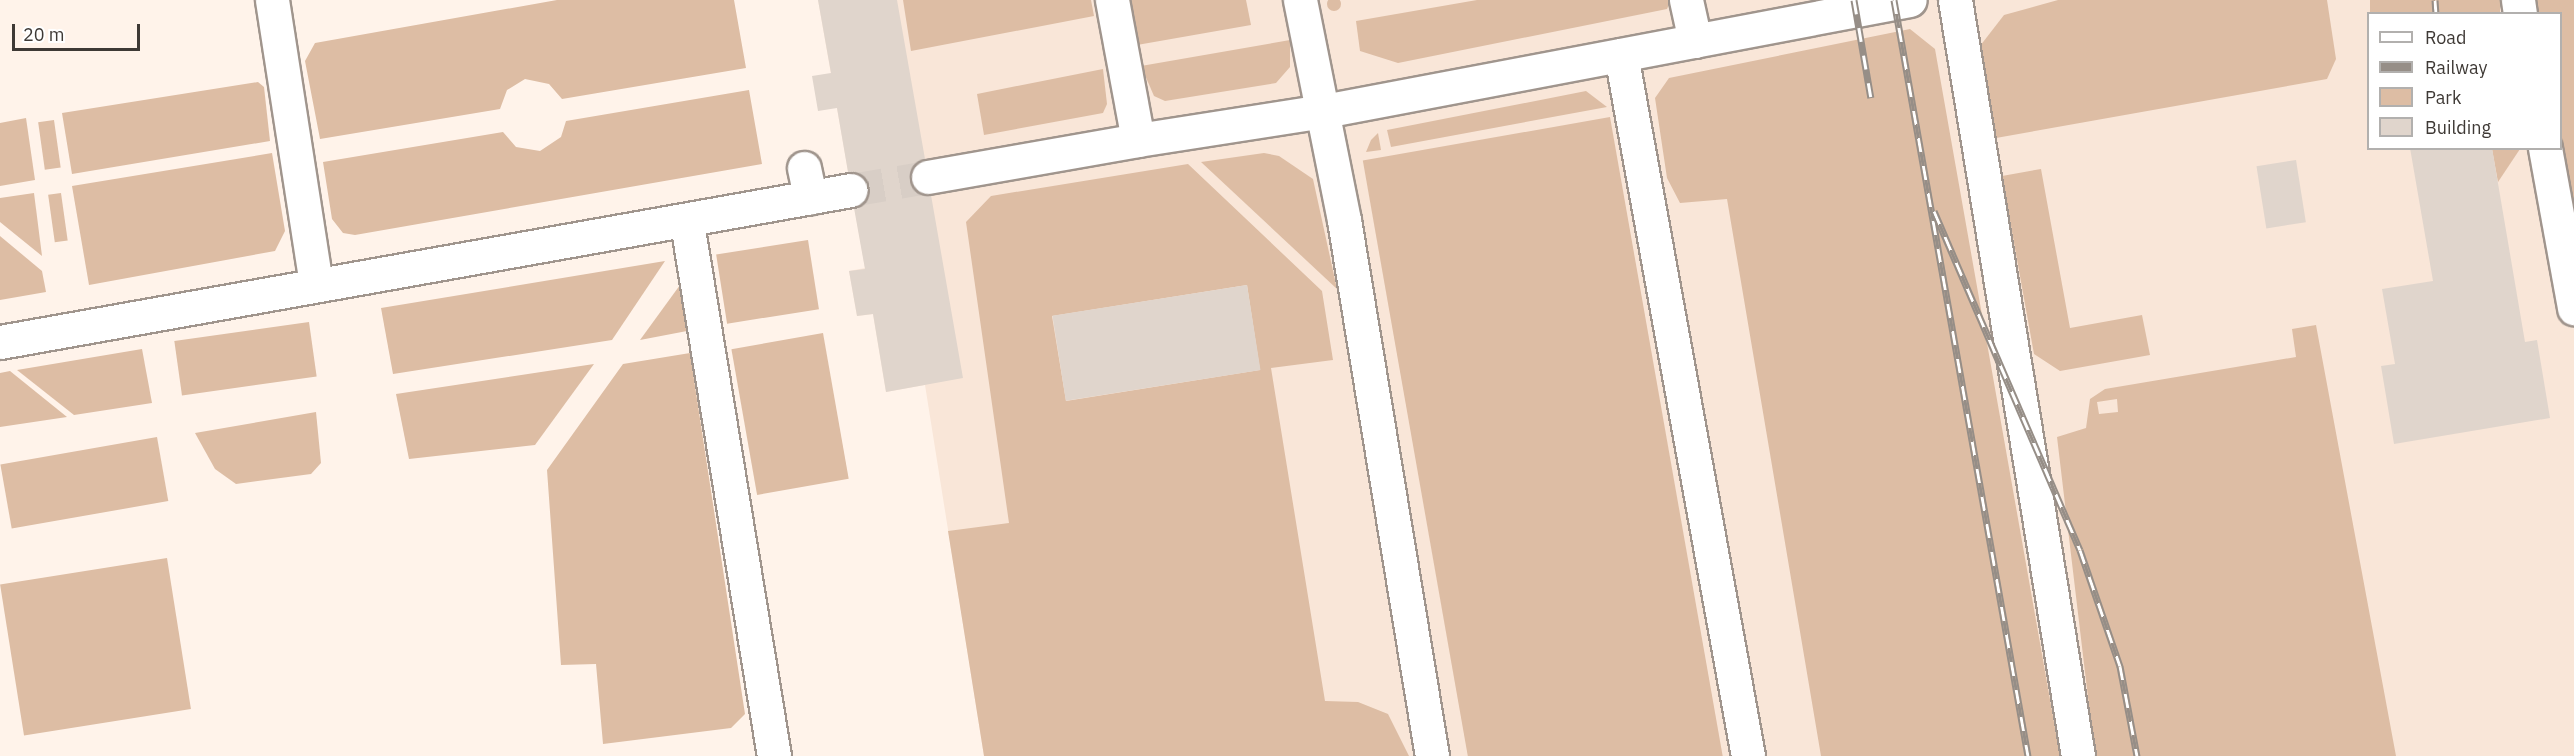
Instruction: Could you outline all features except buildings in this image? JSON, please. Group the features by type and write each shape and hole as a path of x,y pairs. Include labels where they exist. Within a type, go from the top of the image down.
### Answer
{"lane":[{"path":"272,0 316,285"},
{"path":"1112,0 1138,140"},
{"path":"1300,0 1324,111 1432,756"},
{"path":"1686,0 1695,41"},
{"path":"928,177 1138,140 1324,111 1910,0"},
{"path":"1954,0 2078,756"},
{"path":"1621,55 1748,756"},
{"path":"2545,150 2574,308"},
{"path":"0,342 316,285 687,223 807,183 851,190"},
{"path":"687,223 774,756"}],"shaded area":[{"path":"818,0 2574,0 2574,756 984,756 925,385 886,392 873,314 857,316 849,271 865,268"}],"green space":[{"path":"1329,-1 1341,1 1341,7 1337,11 1331,11 1327,7"},
{"path":"557,0 734,0 746,68 562,99 549,84 525,79 507,90 500,109 320,139 305,61 315,43"},
{"path":"903,0 1091,0 1094,16 911,51"},
{"path":"1129,0 1246,0 1251,25 1137,45"},
{"path":"1477,0 1671,0 1667,9 1398,63 1360,51 1356,21"},
{"path":"2058,0 2327,0 2336,59 2327,79 1996,138 1980,46 2004,15"},
{"path":"2370,0 2500,0 2500,12 2370,12"},
{"path":"2531,0 2574,0 2574,225 2560,150 2562,12 2533,12"},
{"path":"1910,29 1935,49 2060,756 1821,756 1727,199 1680,203 1667,178 1655,98 1669,78"},
{"path":"1290,40 1290,67 1276,83 1165,101 1154,96 1141,66"},
{"path":"1103,69 1107,104 1103,113 984,135 977,94"},
{"path":"258,82 264,87 270,141 72,174 62,113"},
{"path":"749,90 762,164 355,235 343,233 332,219 323,162 503,132 516,147 540,151 561,137 566,121"},
{"path":"1586,91 1607,107 1391,147 1387,130"},
{"path":"1610,117 1723,756 1468,756 1363,161"},
{"path":"26,118 35,180 0,186 0,123"},
{"path":"54,120 61,168 45,170 38,122"},
{"path":"1378,133 1381,150 1366,152 1371,140"},
{"path":"2492,150 2519,150 2498,182"},
{"path":"272,153 285,231 275,251 89,285 72,186"},
{"path":"1264,153 1279,156 1313,179 1337,289 1201,162"},
{"path":"1188,164 1322,291 1333,360 1271,368 1325,701 1358,702 1388,714 1409,756 984,756 948,531 1009,523 966,222 991,196","holes":["1247,285 1260,370 1066,401 1052,316"]},
{"path":"2041,169 2070,328 2142,315 2150,355 2060,371 2034,354 2002,176"},
{"path":"34,193 42,256 0,222 0,198"},
{"path":"61,193 68,241 55,242 48,195"},
{"path":"0,236 42,271 46,292 0,300"},
{"path":"808,240 819,309 727,324 716,255"},
{"path":"665,261 612,340 393,374 381,308"},
{"path":"680,285 687,331 640,340"},
{"path":"309,322 317,376 182,395 174,341"},
{"path":"2316,325 2396,756 2095,756 2057,437 2086,428 2090,399 2105,389 2296,357 2292,329","holes":["2117,399 2118,412 2099,414 2097,402"]},
{"path":"823,333 849,479 757,495 731,349"},
{"path":"142,349 152,403 74,415 17,370"},
{"path":"690,353 745,714 731,728 603,744 596,664 561,665 547,470 623,364"},
{"path":"594,364 535,445 409,459 396,394"},
{"path":"10,371 67,417 0,427 0,373"},
{"path":"316,412 321,463 311,474 236,484 215,469 195,433"},
{"path":"157,437 168,501 12,529 0,465"},
{"path":"167,558 191,709 24,736 0,584"}],"tunnel":[{"path":"851,190 928,177"}],"railway":[{"path":"1854,0 1871,98"},
{"path":"1894,0 2028,756"},
{"path":"2435,0 2436,12"},
{"path":"1934,211 2080,550 2120,666 2137,756"}]}
